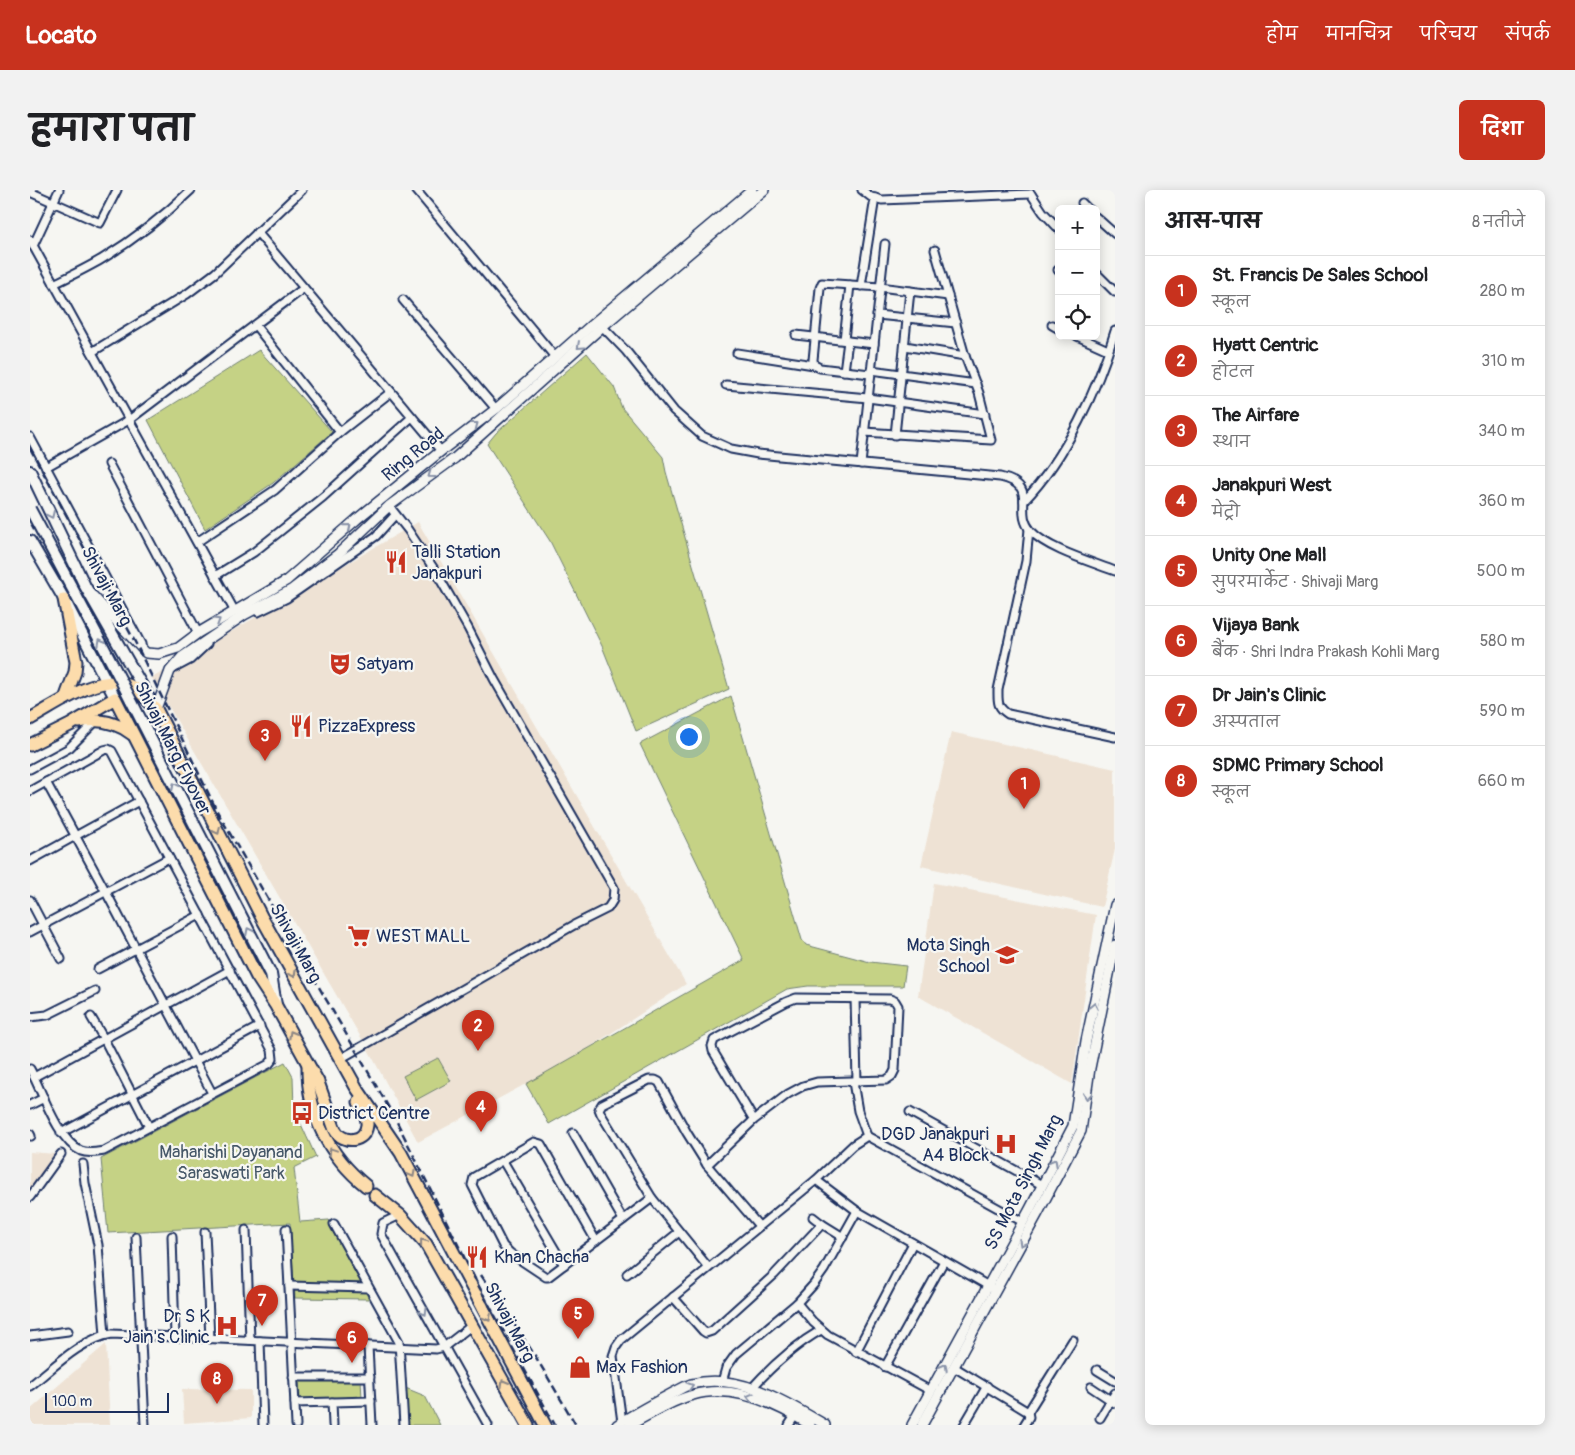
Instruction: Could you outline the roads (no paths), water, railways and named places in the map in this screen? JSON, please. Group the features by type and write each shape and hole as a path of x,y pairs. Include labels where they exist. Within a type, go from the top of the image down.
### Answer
{"main road":[{"name":"Shivaji Marg","path":"30,471 85,586 156,709 262,918 356,1088 401,1153 545,1425"},
{"name":"Shivaji Marg Flyover","path":"30,509 112,663 271,974 276,1006"},
{"path":"30,541 64,599 257,977 308,1062 318,1082 337,1134 345,1140 354,1140 363,1135 367,1122 340,1059"},
{"path":"65,699 75,672 76,662 64,599 64,588 68,582 76,581 85,586"},
{"path":"30,719 90,686 115,682 127,684 139,692 156,709"},
{"path":"30,745 70,725 115,698"},
{"path":"70,725 80,721 97,720 114,723 134,735"},
{"path":"148,763 148,751 153,744 161,741 173,746 175,749"},
{"path":"308,1062 309,1088 318,1125 338,1159 366,1186"},
{"name":"Shivaji Marg","path":"375,1195 400,1215 426,1244 528,1425"}],"street":[{"path":"59,190 32,243 234,610"},
{"path":"30,192 100,223 117,190"},
{"path":"54,284 117,249 162,217 191,190"},
{"path":"92,352 187,294 215,273 302,190"},
{"path":"418,190 555,357"},
{"name":"Ring Road","path":"156,709 172,669 182,658 244,615 291,590 338,554 389,506 455,458 599,323 752,190"},
{"name":"Ring Road","path":"146,653 158,654 178,648 198,632 286,581 357,519 496,409 555,357 764,190"},
{"path":"862,190 871,198 882,200 916,200 1032,192 1042,212 1055,226"},
{"path":"861,286 875,198"},
{"path":"1100,221 1115,234"},
{"path":"257,232 441,451"},
{"path":"861,464 885,244"},
{"path":"864,432 991,440 935,250"},
{"path":"1100,277 1115,292"},
{"path":"814,365 821,285 825,282 948,296"},
{"path":"844,371 850,285"},
{"path":"46,467 129,420 304,288"},
{"path":"895,435 910,291"},
{"path":"403,300 496,409"},
{"path":"877,315 956,323"},
{"path":"599,323 626,351 674,411 702,436 731,449 758,454 1006,478 1018,483 1022,490 1024,501 1023,518 1029,529 1038,538 1115,571"},
{"path":"255,325 340,432"},
{"path":"1024,501 1044,479 1088,401 1115,330"},
{"path":"796,335 874,344"},
{"path":"1086,340 1108,350"},
{"path":"905,346 965,356"},
{"path":"737,353 814,365 820,368 902,374 976,384"},
{"path":"726,385 868,398 984,414"},
{"path":"197,542 275,490 340,432 391,392"},
{"path":"215,576 254,552 323,497 412,417"},
{"path":"30,437 146,653"},
{"path":"108,464 198,632"},
{"path":"340,1059 574,925 608,908 613,900 614,888 494,679 468,628 408,530 389,506"},
{"path":"172,669 190,660 205,645 246,618 287,598 376,536 396,515"},
{"path":"1029,529 1026,561 998,690 998,703 1001,709 1008,714 1115,737"},
{"path":"85,586 146,653"},
{"path":"178,648 182,658"},
{"path":"30,768 69,748 97,720"},
{"path":"30,791 104,750 112,751 260,1026 272,1050 273,1059 269,1064 104,1151 96,1153 82,1151 71,1144 61,1133 30,1069"},
{"path":"46,782 212,1093"},
{"path":"30,861 139,801"},
{"path":"30,932 169,858"},
{"path":"30,900 61,959"},
{"name":"SS Mota Singh Marg","path":"912,1425 1081,1130 1110,957 1115,905"},
{"path":"98,969 200,915"},
{"name":"SS Mota Singh Marg","path":"922,1425 954,1367 1023,1222 1074,1126 1086,1042 1115,945"},
{"path":"34,1077 230,970"},
{"path":"30,1017 47,1015 95,991"},
{"path":"708,1165 754,1120 788,1094 803,1086 817,1082 886,1080 892,1076 895,1070 898,1006 895,1001 890,999 796,998 714,1040 713,1051 754,1120"},
{"path":"855,998 855,1082 858,1111 867,1136 1023,1222"},
{"path":"91,1017 104,1038 149,1127"},
{"path":"61,1133 260,1026"},
{"path":"708,1267 652,1198 601,1114 600,1108 602,1104 649,1080 659,1082 708,1165 759,1226"},
{"path":"30,1105 44,1098"},
{"path":"910,1112 1042,1185"},
{"path":"573,1133 623,1220"},
{"path":"623,1424 613,1356 621,1340 816,1180 853,1145 867,1136"},
{"path":"596,1241 541,1144 534,1142 474,1177 472,1180 472,1184 503,1246 544,1277 548,1277 596,1241 652,1198"},
{"path":"30,1196 61,1154"},
{"path":"503,1161 564,1265"},
{"path":"83,1164 85,1183 98,1244 108,1335"},
{"path":"816,1180 858,1210 992,1288"},
{"path":"722,1382 726,1368 736,1354 796,1303 814,1284 858,1210"},
{"path":"400,1215 383,1223 381,1234 488,1425"},
{"path":"813,1217 843,1237"},
{"path":"334,1224 399,1342 404,1425"},
{"path":"673,1297 706,1333 719,1325 754,1294 822,1224"},
{"path":"286,1229 296,1425"},
{"path":"246,1230 250,1340"},
{"path":"205,1232 210,1339"},
{"path":"627,1274 679,1232"},
{"path":"172,1236 175,1337"},
{"path":"136,1237 145,1425"},
{"path":"856,1352 913,1242"},
{"path":"885,1367 944,1261"},
{"path":"289,1286 368,1288"},
{"path":"796,1303 821,1330 856,1352 931,1391"},
{"path":"30,1386 86,1343 108,1335 436,1349 444,1347 471,1326"},
{"path":"752,1388 770,1368 821,1330"},
{"path":"30,1336 68,1331"},
{"path":"1024,1425 1029,1417 1028,1412 1072,1340"},
{"path":"260,1341 263,1425"},
{"path":"368,1346 372,1425"},
{"path":"954,1367 1028,1412"},
{"path":"1097,1370 1115,1381"},
{"path":"293,1377 370,1377"},
{"path":"623,1424 689,1385 722,1382 752,1388 784,1401 810,1425"},
{"path":"964,1425 987,1386"},
{"path":"1091,1387 1113,1402"},
{"path":"623,1424 685,1397 711,1392 734,1393 754,1398 825,1425"},
{"path":"1100,1418 1113,1402 1115,1392"},
{"path":"295,1403 371,1401"},
{"path":"332,1402 333,1425"},
{"path":"789,1425 797,1413"}],"railway":[{"path":"30,448 135,642 218,813 396,1120 477,1283 555,1425"},
{"path":"481,1275 534,1354 576,1425"}],"place":[{"name":"Talli Station Janakpuri","path":"396,562"},
{"name":"Satyam","path":"340,664"},
{"name":"PizzaExpress","path":"301,726"},
{"name":"The Airfare","path":"265,761"},
{"name":"St. Francis De Sales School","path":"1024,809"},
{"name":"WEST MALL","path":"359,936"},
{"name":"Mota Singh School","path":"1007,955"},
{"name":"Hyatt Centric","path":"478,1051"},
{"name":"District Centre","path":"302,1113"},
{"name":"Janakpuri West","path":"481,1132"},
{"name":"DGD Janakpuri A4 Block","path":"1006,1144"},
{"name":"Khan Chacha","path":"477,1257"},
{"name":"Dr S K Jain's Clinic","path":"227,1326"},
{"name":"Dr Jain's Clinic","path":"262,1326"},
{"name":"Unity One Mall","path":"578,1339"},
{"name":"Vijaya Bank","path":"352,1363"},
{"name":"Max Fashion","path":"580,1367"},
{"name":"SDMC Primary School","path":"217,1404"}],"park label":[{"name":"Maharishi Dayanand Saraswati Park","path":"231,1162"}]}
